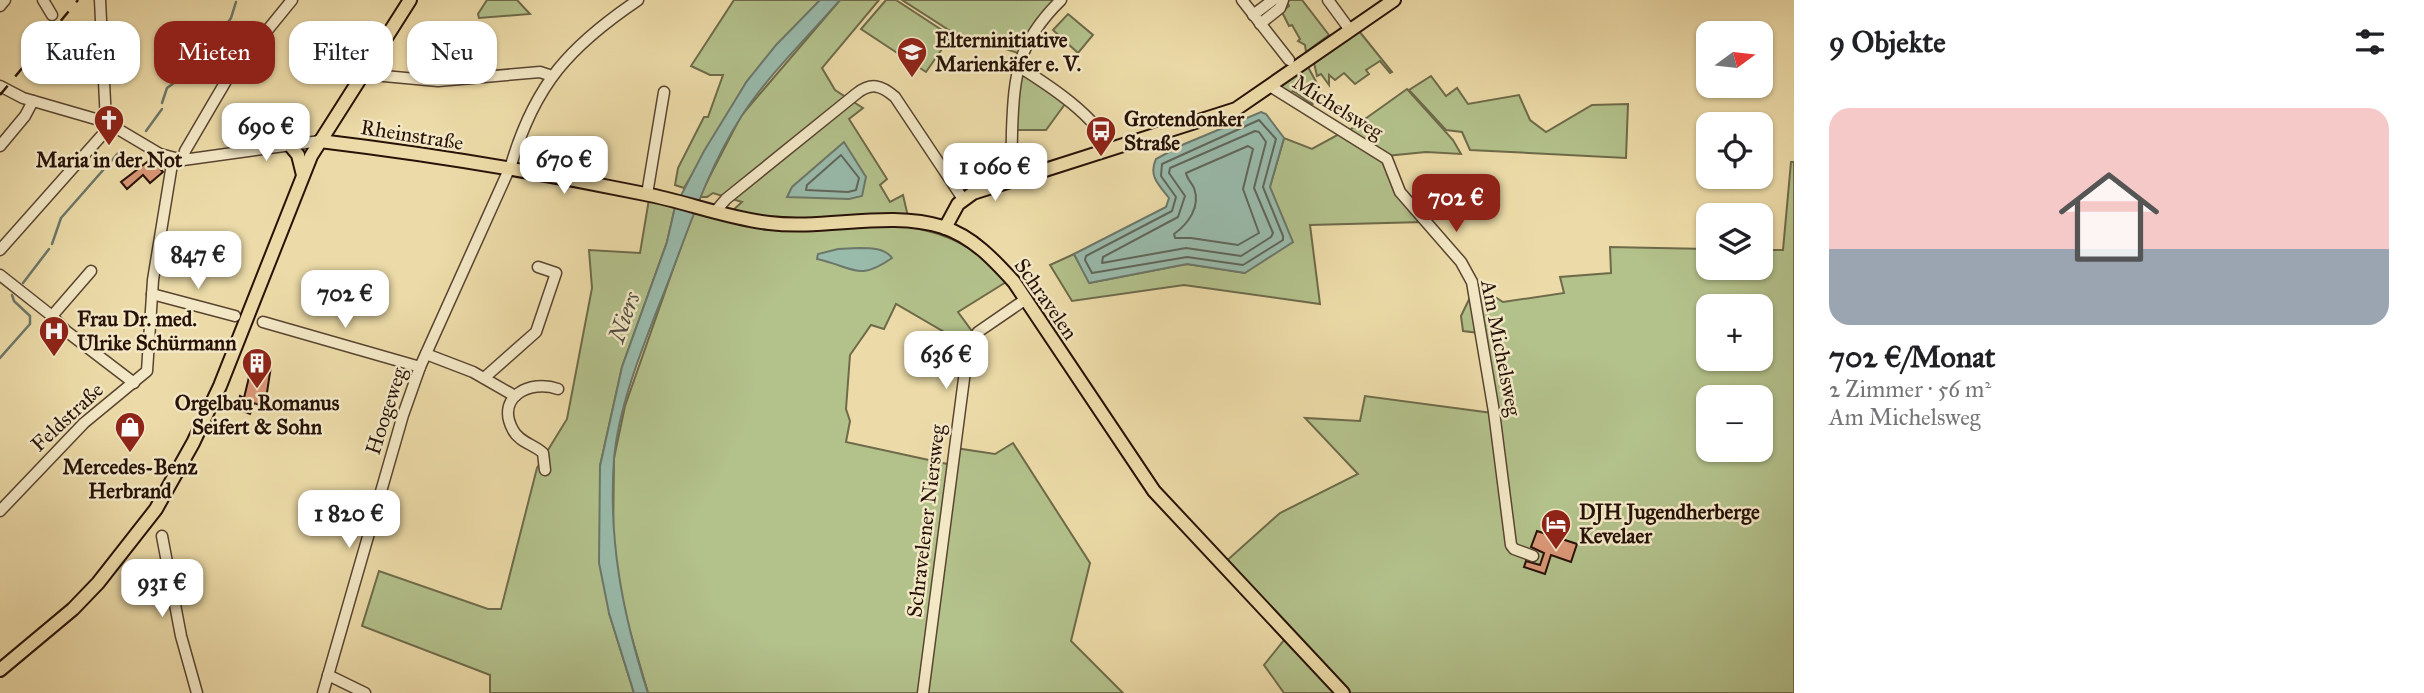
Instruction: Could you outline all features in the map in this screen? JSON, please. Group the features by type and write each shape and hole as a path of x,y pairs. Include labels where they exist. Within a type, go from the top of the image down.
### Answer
{"main road":[{"path":"393,26 410,0"},
{"path":"944,228 963,199 1013,179 1241,107 1394,0"},
{"path":"0,670 73,609 98,583 156,509 193,443 220,386 303,177 320,141 355,84"},
{"path":"334,118 336,132 342,144"},
{"name":"Rheinstraße","path":"320,141 508,169 647,194 710,211"},
{"path":"289,144 298,155 303,177"},
{"name":"Schravelen","path":"710,211 788,225 909,221 944,228 966,238 991,257 1026,299 1154,491 1343,693"}],"street":[{"path":"0,6 5,0"},
{"path":"43,0 52,15"},
{"path":"0,250 103,134 106,122 100,0"},
{"path":"0,275 52,316 66,331 134,383 143,377 149,366 152,295 178,159 226,81 292,0"},
{"name":"Hoogeweg","path":"323,693 403,415 420,367 532,111 552,76 590,34 638,0"},
{"path":"1013,179 1013,84 1028,39 1061,0"},
{"path":"1242,0 1289,60"},
{"path":"1257,19 1273,0"},
{"path":"1257,19 1280,8 1283,0"},
{"path":"1328,0 1350,30"},
{"path":"1018,66 1041,80 1079,111 1102,135 1110,149"},
{"path":"393,77 439,81 540,72 552,76"},
{"path":"710,211 856,94 874,85 880,86 895,97 963,199"},
{"path":"0,86 33,101 106,122 178,159"},
{"name":"Michelsweg","path":"1270,86 1387,159"},
{"path":"647,194 664,92"},
{"path":"0,146 25,116 33,101"},
{"name":"Rheinstraße","path":"178,159 320,141"},
{"name":"Am Michelsweg","path":"1387,159 1400,192 1461,262 1472,282 1494,412 1511,545 1514,549 1534,556"},
{"path":"484,378 536,332 556,273 538,267"},
{"path":"52,316 91,271"},
{"path":"152,295 235,316"},
{"name":"Schravelener Niersweg","path":"923,693 968,348 978,332 1026,299"},
{"path":"262,322 420,367"},
{"path":"426,354 484,378 515,396"},
{"name":"Feldstraße","path":"0,511 84,423 134,383"},
{"path":"545,470 543,453 521,440 511,426 510,409 515,396 524,389 537,385 558,389"},
{"path":"162,536 181,636 197,693"},
{"path":"328,675 365,693"}],"green space":[{"path":"487,0 517,0 530,14 479,18 478,14"},
{"path":"734,0 820,0 747,81 684,188 675,185 678,168 704,117 708,117 723,75 710,75 691,66"},
{"path":"840,0 879,0 822,68 835,90 863,108 849,119 887,179 880,185 890,202 903,195 909,221 906,226 938,234 962,244 1011,279 958,312 977,338 970,347 896,304 884,329 871,325 850,355 846,409 850,421 846,442 952,465 955,448 995,454 1013,443 1090,563 1071,641 1123,693 648,693 622,604 613,543 614,458 625,406 693,212 731,212 742,202 713,193 707,197 699,197 741,116"},
{"path":"886,0 896,0 951,36 926,72 861,29"},
{"path":"902,0 1061,0 1021,54 952,32"},
{"path":"1302,0 1329,35 1306,52 1305,45 1298,41 1300,39 1292,25 1289,26 1283,14 1279,14 1289,6 1287,2"},
{"path":"1068,14 1093,35 1078,53 1053,30"},
{"path":"1359,31 1392,72 1380,61 1366,70 1369,74 1355,84 1344,73 1335,80 1329,75 1329,85 1321,74 1317,76 1314,63"},
{"path":"1308,67 1319,87 1308,95 1313,105 1293,91 1290,94 1280,90 1280,87"},
{"path":"1024,75 1065,104 1046,130 1016,130 1017,84"},
{"path":"1431,76 1446,96 1457,88 1468,104 1519,95 1530,120 1546,132 1592,105 1628,104 1626,158 1470,150 1462,132 1446,130 1409,90"},
{"path":"1407,89 1453,140 1461,154 1426,152 1386,156 1388,176 1423,222 1310,225 1320,304 1184,285 1072,301 1050,265 1074,254 1090,283 1187,264 1245,273 1284,138 1312,149 1341,133 1351,132 1351,129"},
{"path":"1791,162 1794,162 1794,693 1284,693 1264,665 1288,635 1223,564 1280,513 1358,474 1305,418 1360,421 1365,396 1500,414 1479,333 1463,331 1461,316 1476,285 1503,302 1564,293 1560,277 1611,273 1610,247 1696,249 1696,280 1773,280 1773,250 1783,250"},
{"path":"649,199 675,207 667,242 622,367 600,466 609,613 634,693 490,693 490,675 362,626 379,571 488,609 501,609 537,468 567,419 592,288 589,250 640,253"}],"water":[{"path":"820,0 840,0 763,86 719,155 693,215 628,390 614,459 613,519 619,578 631,635 648,693 634,693 609,613 599,563 600,466 622,367 667,242 675,207 704,151 747,81 776,45"},
{"path":"1261,112 1266,114 1284,138 1270,187 1293,242 1245,273 1187,264 1089,283 1074,254 1166,207 1169,198 1154,175 1156,159 1182,145"},
{"path":"844,142 866,177 862,196 849,199 787,197 792,187"},
{"path":"859,248 882,250 892,258 863,271 817,259 818,254"}],"building":[{"path":"151,159 163,172 150,183 143,175 127,189 121,182"},
{"name":"Orgelbau Romanus Seifert & Sohn","path":"260,363 271,366 266,399 277,403 274,411 254,403 250,414 236,408 240,396 244,398 249,377 256,379"},
{"name":"DJH Jugendherberge Kevelaer","path":"1537,531 1577,544 1571,562 1551,555 1545,574 1524,567 1526,561 1540,565 1544,553 1531,547"}],"waterway":[{"path":"229,21 236,2"},
{"path":"162,103 167,88 172,84"},
{"path":"146,131 162,109"},
{"path":"52,244 61,218 119,152"},
{"path":"23,283 49,249"},
{"path":"0,358 30,324 30,316 14,301 12,295"}],"railway":[{"path":"0,95 78,0"}],"place":[{"name":"Elterninitiative Marienkäfer e. V.","path":"912,79"},
{"name":"Maria in der Not","path":"109,147"},
{"name":"Grotendonker Straße","path":"1101,158"},
{"name":"Frau Dr. med. Ulrike Schürmann","path":"54,358"},
{"name":"Orgelbau Romanus Seifert & Sohn","path":"257,390"},
{"name":"Mercedes-Benz Herbrand","path":"130,454"},
{"name":"DJH Jugendherberge Kevelaer","path":"1556,551"}],"water label":[{"name":"Niers","path":"624,317"}]}
